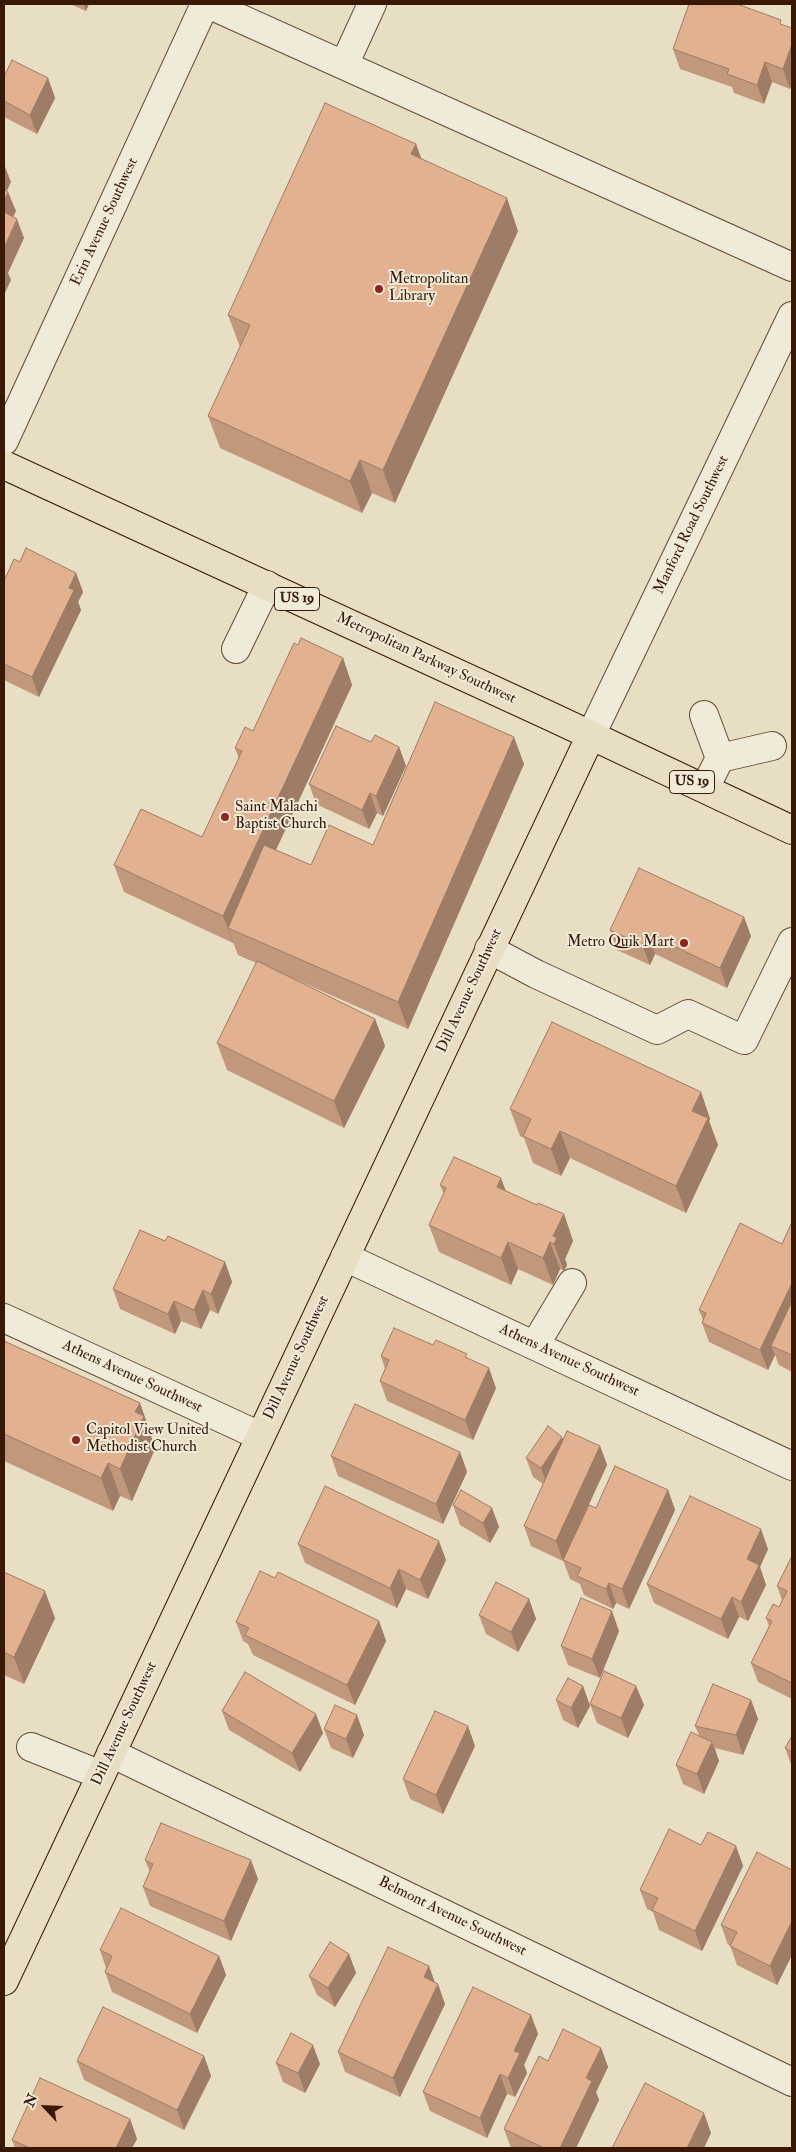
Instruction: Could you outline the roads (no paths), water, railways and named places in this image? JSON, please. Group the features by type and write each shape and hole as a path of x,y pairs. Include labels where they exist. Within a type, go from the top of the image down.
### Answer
{"main road":[{"name":"Metropolitan Parkway Southwest","path":"4,464 706,788 792,830"},
{"name":"Dill Avenue Southwest","path":"4,1981 591,735"}],"street":[{"path":"207,4 792,267"},
{"name":"Erin Avenue Southwest","path":"4,441 207,4"},
{"path":"344,65 372,4"},
{"name":"Manford Road Southwest","path":"591,735 792,316"},
{"path":"236,649 267,585"},
{"path":"704,715 720,758 706,788"},
{"path":"720,758 772,746"},
{"path":"489,949 536,974 658,1030 688,1014 744,1040 792,942"},
{"name":"Athens Avenue Southwest","path":"345,1257 792,1466"},
{"path":"535,1345 572,1283"},
{"name":"Athens Avenue Southwest","path":"4,1318 260,1436"},
{"name":"Belmont Avenue Southwest","path":"31,1747 106,1764 792,2082"}],"place":[{"name":"Metropolitan Library","path":"379,289"},
{"name":"Saint Malachi Baptist Church","path":"225,817"},
{"name":"Metro Quik Mart","path":"684,943"},
{"name":"Capitol View United Methodist Church","path":"76,1440"}]}
